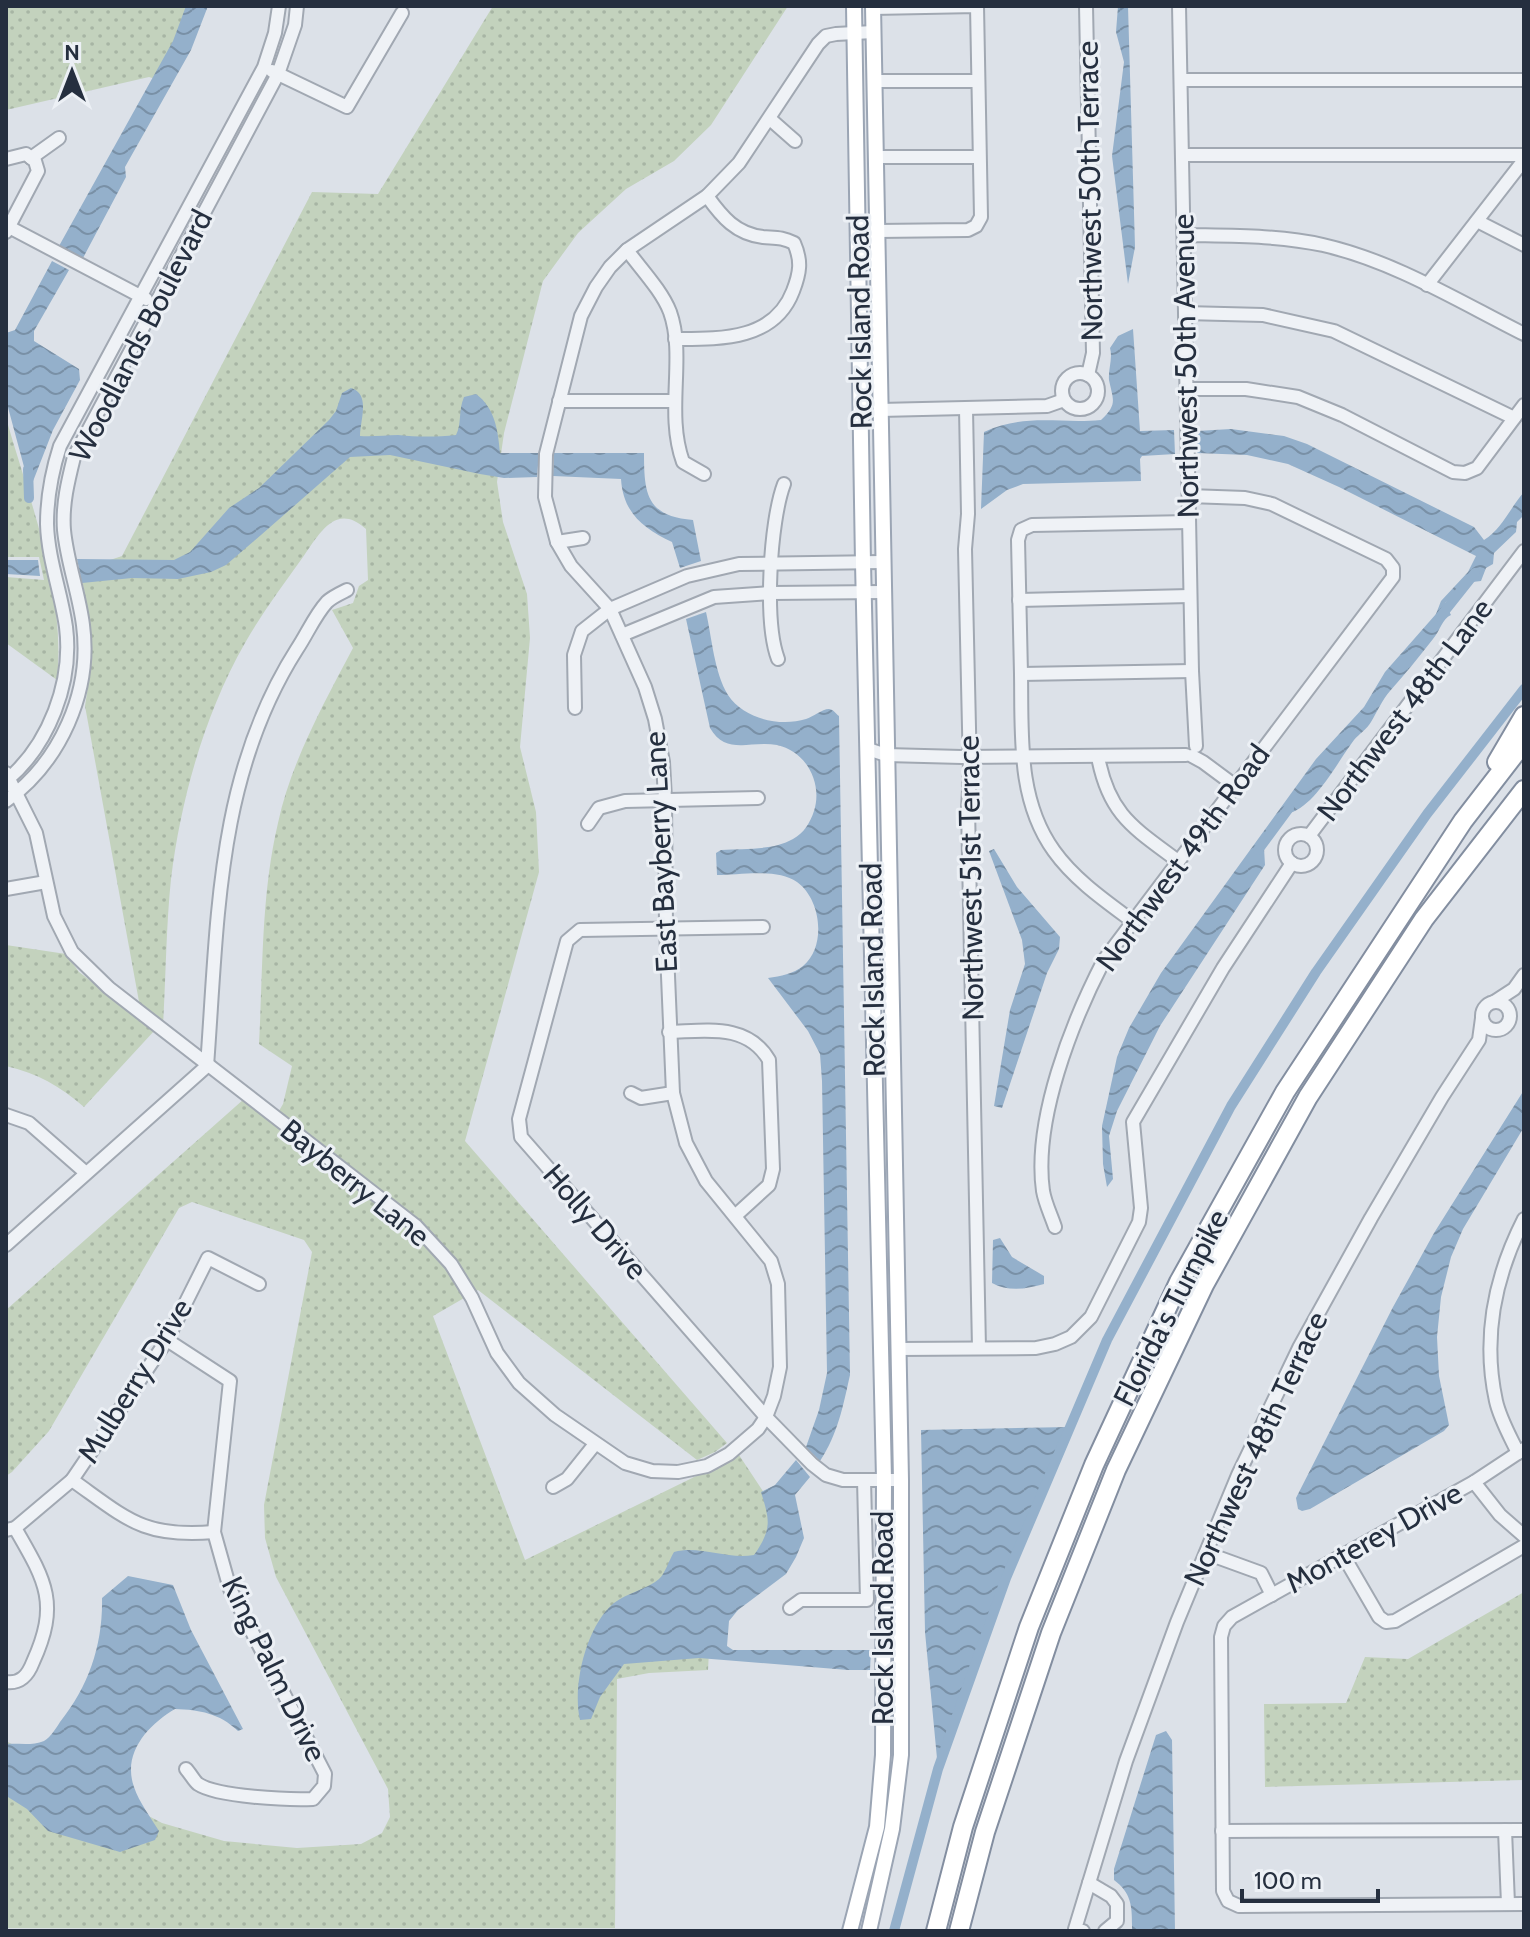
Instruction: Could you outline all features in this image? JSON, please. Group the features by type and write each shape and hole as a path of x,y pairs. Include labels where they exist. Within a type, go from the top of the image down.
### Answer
{"highway":[{"path":"1463,821 1524,716"},
{"name":"Florida's Turnpike","path":"936,1931 963,1827 1029,1627 1094,1465 1179,1282 1285,1092 1463,821 1524,742"},
{"name":"Florida's Turnpike","path":"959,1931 985,1832 1051,1633 1116,1470 1204,1285 1316,1084 1424,919 1524,790"}],"main road":[{"name":"Rock Island Road","path":"850,1931 879,1811 883,1755 884,1479 854,6"},
{"name":"Rock Island Road","path":"869,1931 895,1813 901,1755 901,1480 873,7"},
{"path":"879,1811 895,1813"}],"street":[{"name":"Woodlands Boulevard","path":"7,778 39,743 62,695 67,654 66,628 47,526 53,466 60,446 264,67 275,33 279,6"},
{"name":"Woodlands Boulevard","path":"11,797 56,749 78,700 84,659 83,627 64,530 66,495 74,457 278,74 295,25 297,6"},
{"path":"873,7 977,6 981,217 976,226 968,230 877,231"},
{"name":"Northwest 50th Terrace","path":"1086,6 1093,353 1088,375"},
{"name":"Northwest 50th Avenue","path":"1179,6 1193,752"},
{"path":"264,67 347,107 402,13"},
{"name":"East Bayberry Lane","path":"766,1417 780,1367 778,1284 771,1261 706,1181 686,1143 673,1093 666,929 665,799 663,762 655,719 645,687 610,609 571,566 557,542 548,517 544,479 546,454 581,316 610,267 627,250 707,196 739,163 826,36 873,32"},
{"path":"1181,80 1524,80"},
{"path":"874,81 978,81"},
{"path":"770,119 795,141"},
{"path":"31,158 59,138"},
{"path":"6,159 26,154 35,161 38,171 8,229 156,303"},
{"path":"1182,155 1524,157"},
{"path":"876,157 979,157"},
{"path":"1427,285 1524,157"},
{"path":"675,339 724,339 752,332 781,311 791,296 800,272 800,258 794,243 781,237 744,233 723,219 707,196"},
{"path":"1477,221 1524,245"},
{"path":"1184,235 1268,236 1322,245 1369,258 1524,334"},
{"path":"627,250 669,309 675,339 676,442 683,462 704,474"},
{"path":"1185,313 1263,315 1334,331 1514,418"},
{"path":"1073,374 1088,375 1098,389 1095,400 1079,408 1073,407 1064,400 1062,390 1065,380 1073,374"},
{"path":"1187,389 1246,389 1298,397 1342,415 1453,472 1465,473 1477,468 1524,405"},
{"path":"880,410 1047,406 1064,400"},
{"path":"559,401 674,401"},
{"name":"Northwest 51st Terrace","path":"966,409 968,824 979,1348"},
{"path":"778,659 772,642 770,563 778,501 784,484"},
{"name":"Northwest 49th Road","path":"1055,1227 1043,1192 1043,1126 1080,1007 1104,960 1131,920 1393,577 1393,568 1386,559 1272,504 1245,498 1189,496"},
{"path":"1131,920 1079,879 1054,852 1028,796 1023,758 1018,540 1021,530 1032,525 1189,522"},
{"path":"557,542 583,538"},
{"name":"Northwest 48th Lane","path":"1312,833 1316,844 1314,858 1302,866 1292,863 1284,849 1289,839 1298,834 1312,833 1524,551"},
{"path":"575,708 574,655 582,631 610,609 687,576 739,564 882,562"},
{"path":"6,1245 207,1066 223,856 232,807 266,707 290,660 328,601 347,590"},
{"path":"622,635 714,597 882,592"},
{"path":"1019,600 1190,596"},
{"path":"1021,674 1192,671"},
{"path":"868,749 886,755 1023,758 1193,752 1234,785"},
{"path":"1098,757 1103,784 1117,810 1131,825 1178,861"},
{"name":"Bayberry Lane","path":"7,778 11,797 36,833 54,916 72,952 109,988 416,1226 451,1264 472,1298 497,1353 519,1383 555,1415 625,1463 652,1471 678,1472 707,1466 729,1454 758,1429 766,1417"},
{"path":"588,824 599,808 625,801 758,798"},
{"name":"Northwest 48th Lane","path":"898,1349 1049,1346 1071,1337 1091,1317 1139,1222 1141,1208 1133,1122 1223,968 1292,863"},
{"path":"6,889 46,882"},
{"name":"Holly Drive","path":"763,927 580,930 567,941 519,1119 521,1137 766,1417 812,1464 826,1475 843,1480 901,1480"},
{"name":"Northwest 48th Terrace","path":"1083,1931 1075,1929 1126,1761 1177,1622 1238,1475 1299,1348 1379,1204 1479,1040 1484,1009 1514,989 1524,975"},
{"name":"Northwest 48th Terrace","path":"1479,1040 1507,1024 1514,989"},
{"path":"1494,1002 1503,1004 1510,1015"},
{"path":"1482,1018 1491,1028 1500,1029"},
{"path":"669,1032 729,1031 754,1041 769,1060 773,1169 769,1185 735,1216"},
{"path":"631,1093 641,1098 673,1093"},
{"path":"6,1115 29,1123 86,1173"},
{"path":"1521,1451 1496,1404 1490,1321 1499,1275 1524,1219"},
{"name":"Mulberry Drive","path":"11,1529 72,1480 167,1340 208,1258 259,1284"},
{"name":"King Palm Drive","path":"167,1340 230,1381 214,1532 230,1589 325,1774 324,1786 313,1799 283,1800 199,1785 186,1769"},
{"path":"553,1487 567,1479 595,1444"},
{"name":"Monterey Drive","path":"1222,1831 1221,1637 1224,1626 1232,1617 1474,1482 1521,1451"},
{"path":"72,1480 131,1522 161,1532 214,1532"},
{"path":"790,1608 801,1600 867,1600 864,1480"},
{"path":"1474,1482 1500,1515 1524,1536"},
{"path":"6,1682 21,1680 29,1673 44,1640 48,1613 42,1574 11,1529"},
{"path":"1343,1555 1379,1617 1386,1622 1395,1621 1524,1546"},
{"path":"1206,1553 1261,1573 1272,1595"},
{"path":"1505,1830 1508,1904"},
{"path":"1524,1830 1222,1831 1223,1891 1228,1901 1239,1906 1524,1904"},
{"path":"1089,1883 1111,1896 1117,1904 1117,1921 1105,1931"}],"green space":[{"path":"6,6 196,6 159,80 149,77 6,110"},
{"path":"493,6 788,6 711,125 674,161 626,189 578,233 543,281 504,433 497,482 503,522 527,594 530,638 520,747 536,812 539,872 465,1141 727,1443 697,1460 478,1290 433,1316 525,1560 739,1455 786,1526 710,1633 708,1670 649,1673 617,1679 615,1928 6,1928 6,1741 162,1823 224,1841 297,1848 361,1844 382,1833 390,1817 388,1789 276,1577 265,1538 264,1505 312,1252 304,1240 192,1202 179,1208 49,1431 6,1476 6,1310 244,1099 273,1121 283,1104 292,1066 259,1044 264,933 272,850 291,778 353,648 332,610 353,603 359,586 368,580 366,529 346,519 337,520 322,530 252,632 218,698 188,787 175,848 168,915 163,1025 140,1007 85,706 90,638 80,570 122,556 312,192 378,194"},
{"path":"6,418 51,581 58,647 57,680 6,643 6,577 44,580 39,557 6,557"},
{"path":"6,945 66,954 79,972 155,1030 84,1107 48,1081 6,1066"},
{"path":"1524,1592 1524,1780 1265,1787 1264,1704 1346,1703 1365,1657 1408,1659"}],"water":[{"path":"186,6 208,6 191,50 125,167 126,177 83,258 59,246 173,41"},
{"path":"1118,6 1128,6 1135,247 1128,284 1112,156 1124,62 1116,32"},
{"path":"52,261 69,270 34,331 34,341 79,369 80,380 53,430 30,489 6,400 6,333 15,330"},
{"path":"1133,329 1140,431 1174,430 1175,454 1142,456 1141,481 1023,484 1007,490 981,509 984,432 1028,421 1101,420 1113,402 1109,380 1110,348 1118,336"},
{"path":"351,388 357,391 363,402 360,436 456,435 464,397 476,394 491,413 497,428 500,453 539,453 537,477 504,478 390,455 350,457 226,565 211,572 178,579 132,578 82,583 77,559 174,560 190,552 229,508 259,488 329,420 336,411 342,393"},
{"path":"1231,429 1284,436 1307,444 1474,527 1484,540 1501,524 1524,492 1524,515 1517,522 1516,532 1494,553 1493,564 1486,568 1481,581 1464,583 1445,603 1451,615 1387,695 1369,725 1354,740 1326,781 1309,801 1290,813 1284,822 1279,818 1264,838 1268,842 1264,848 1265,865 1160,1026 1117,1111 1109,1136 1113,1179 1107,1187 1102,1126 1117,1057 1129,1028 1161,973 1316,759 1364,707 1385,672 1436,614 1441,601 1468,572 1476,556 1288,464 1247,455 1197,453 1197,431"},
{"path":"554,453 644,453 645,481 651,501 666,514 693,520 701,561 680,568 672,542 644,525 631,510 621,479 553,476"},
{"path":"6,560 38,560 40,576 6,574"},
{"path":"706,612 720,676 728,695 743,710 763,719 785,722 806,719 829,709 839,716 850,1375 836,1430 820,1461 806,1447 819,1410 827,1373 820,1054 808,1031 768,978 791,973 811,957 818,935 816,911 805,890 789,878 769,874 717,875 716,853 721,850 776,846 797,837 812,815 816,790 804,761 787,748 767,744 731,744 716,737 710,728 686,619"},
{"path":"994,849 1017,887 1060,937 1059,949 1047,973 1002,1108 994,1106 1010,1010 1025,964 1022,940 989,851"},
{"path":"1524,1090 1524,1127 1463,1229 1451,1257 1441,1297 1437,1337 1439,1376 1449,1425 1444,1431 1310,1509 1298,1509 1296,1498 1393,1307 1434,1233"},
{"path":"1000,1238 1012,1257 1044,1276 1044,1284 1018,1289 992,1283 993,1240"},
{"path":"1069,1427 1006,1578 938,1769 925,1632 921,1430"},
{"path":"796,1460 810,1477 795,1495 804,1538 786,1574 738,1610 729,1621 727,1646 733,1650 871,1650 870,1670 699,1658 624,1664 600,1697 591,1719 580,1720 580,1674 589,1641 604,1613 619,1599 659,1579 674,1552 694,1550 734,1556 754,1555 768,1525 761,1492 775,1485"},
{"path":"128,1576 173,1585 191,1630 243,1729 238,1731 224,1720 209,1714 175,1709 147,1732 135,1752 131,1775 139,1798 159,1831 155,1840 120,1852 48,1831 27,1809 8,1797 6,1744 39,1743 53,1732 79,1694 92,1664 100,1632 102,1598"},
{"path":"1166,1731 1172,1740 1175,1931 1132,1931 1130,1902 1125,1891 1114,1880 1114,1869 1156,1735"}],"waterway":[{"path":"28,469 29,498"},
{"path":"1440,617 1475,573"},
{"path":"894,1931 938,1769 1006,1578 1107,1340 1231,1106 1316,972 1427,814 1524,689"},
{"path":"1258,850 1289,808"}]}
